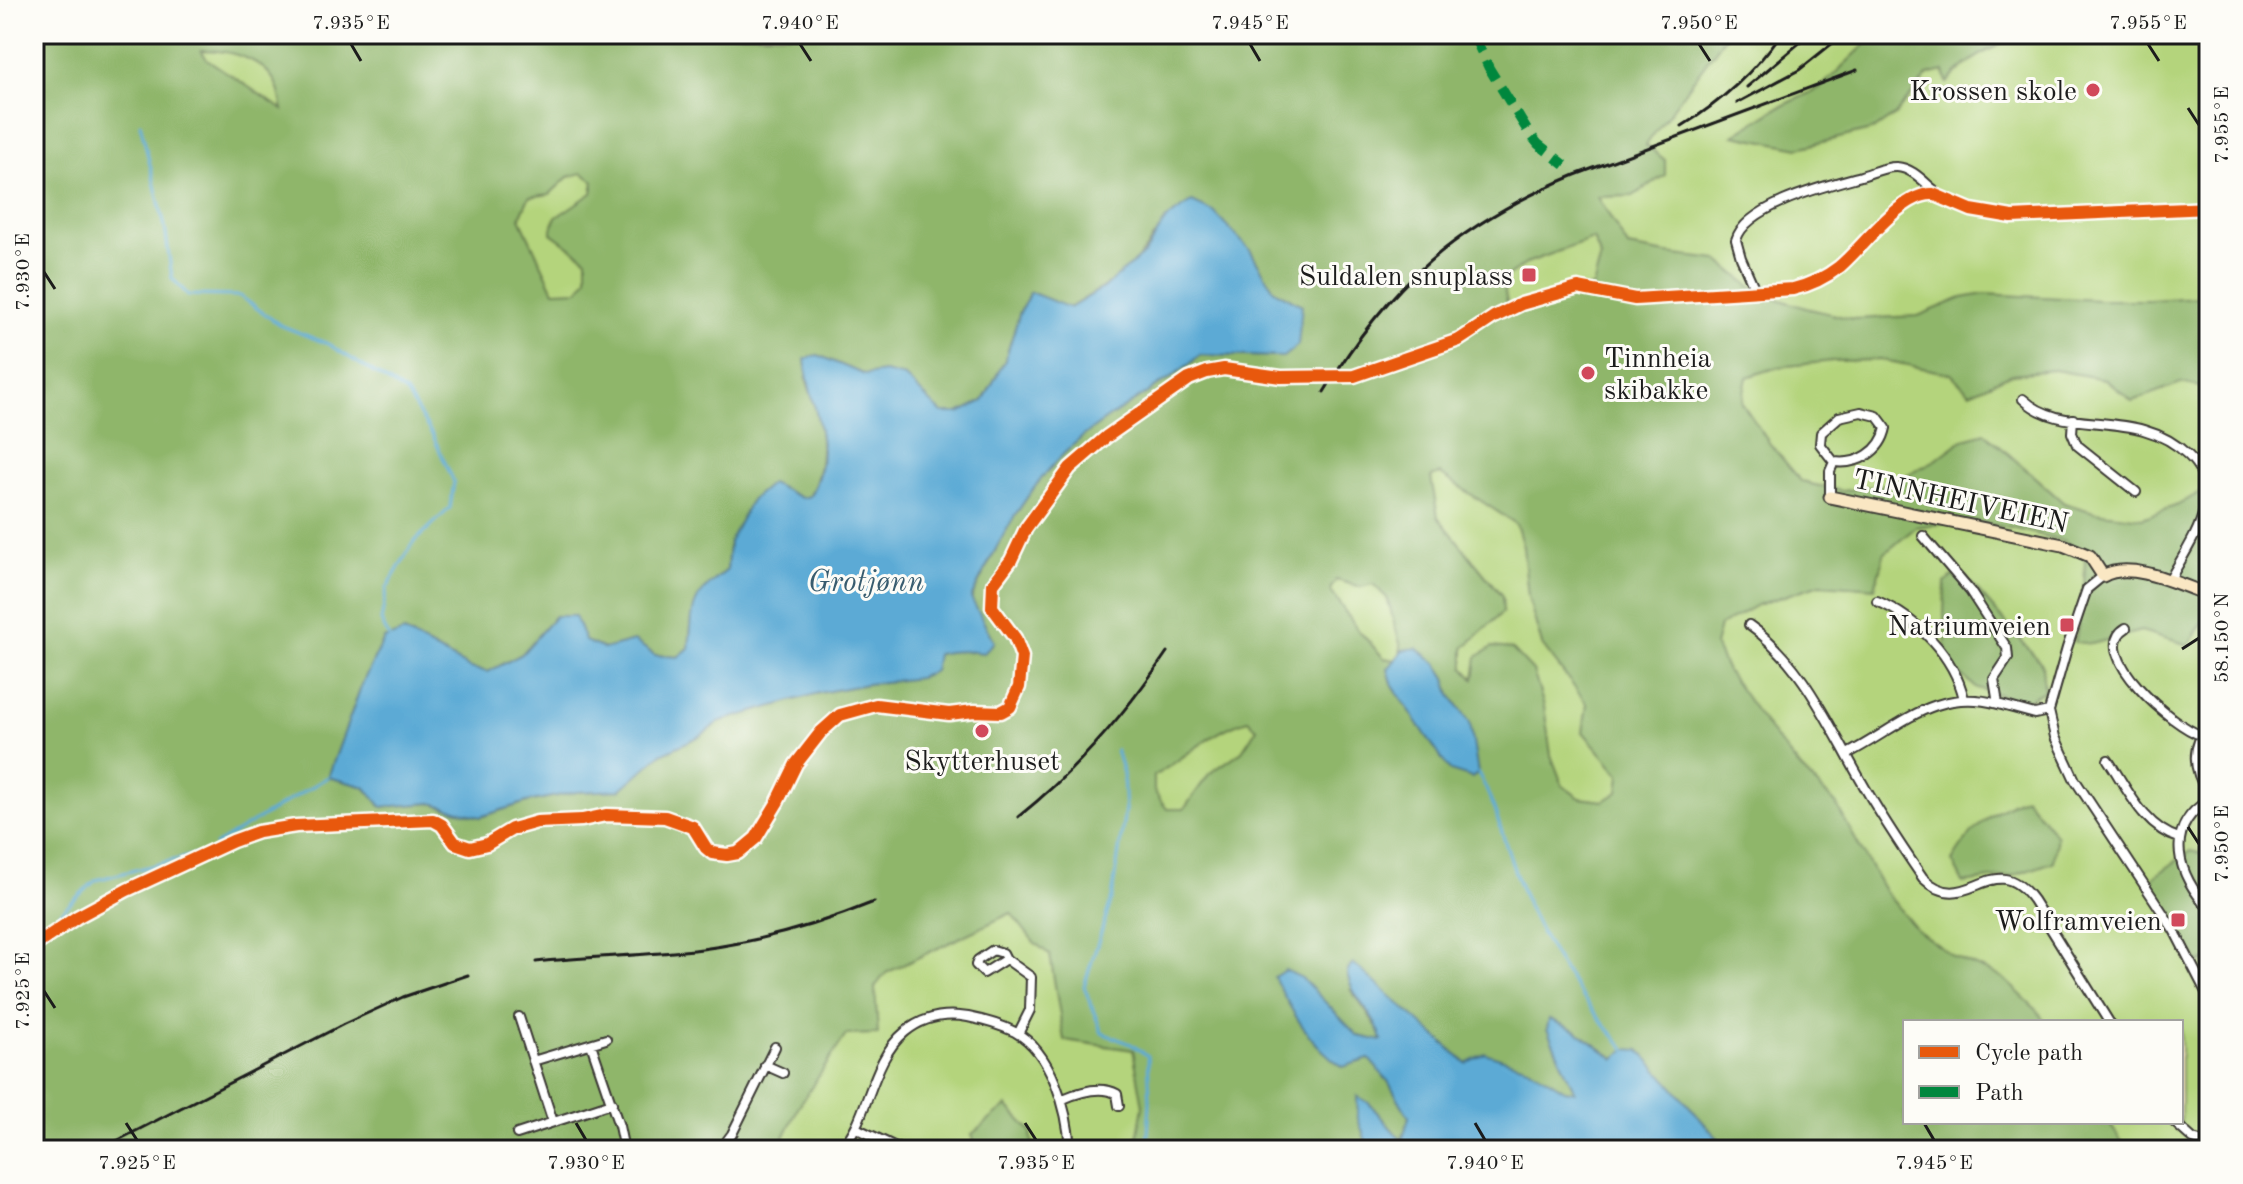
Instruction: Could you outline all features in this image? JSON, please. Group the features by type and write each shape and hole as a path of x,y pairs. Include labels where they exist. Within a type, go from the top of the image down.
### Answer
{"street":[{"path":"1756,292 1736,240 1743,226 1773,207 1810,191 1892,167 1900,167 1918,176 1934,190 1933,194"},
{"path":"34,946 77,917 147,880 233,841 258,832 288,827 433,820 442,825 455,843 470,848 487,844 512,829 537,822 582,820 606,815 657,816 693,827 712,853 738,853 756,838 796,764 821,732 840,715 863,706 884,705 949,714 1001,712 1010,707 1019,687 1022,657 1015,638 992,607 993,584 1011,560 1026,528 1070,468 1106,437 1189,379 1207,372 1224,369 1281,377 1354,376 1459,340 1521,304 1578,288 1635,299 1793,289 1817,281 1838,268 1899,209 1925,194 1933,194 1971,210 2012,217 2209,208"},
{"path":"2023,399 2039,412 2149,430 2181,448 2200,468 2207,487 2206,505 2169,581"},
{"path":"1861,412 1870,412 1882,421 1886,428 1885,435 1874,450 1857,461 1834,462 1819,439 1832,422 1839,417 1861,412"},
{"path":"2073,419 2072,433 2077,445 2136,492"},
{"path":"1830,497 1830,471 1834,462"},
{"name":"TINNHEIVEIEN","path":"1830,497 2063,545 2090,556 2103,576"},
{"path":"1923,536 1970,591 2007,648 2008,658 1994,679 1998,704"},
{"path":"2209,595 2131,570 2115,570 2103,576 2084,595 2049,711 2055,737 2068,768 2174,930 2209,998"},
{"path":"1877,601 1902,616 1936,644 1955,674 1964,699"},
{"path":"1749,625 1770,643 1801,679 1831,723 1860,780 1923,878 1931,886 1950,894 1996,878 2010,879 2021,885 2108,1020"},
{"path":"2126,628 2119,633 2114,646 2126,672 2168,714 2188,730 2201,735"},
{"path":"1847,754 1917,712 1940,703 1964,699 2035,714 2049,711"},
{"path":"2209,726 2197,743 2195,766 2209,798 2194,811 2179,838 2187,881 2209,908"},
{"path":"2108,760 2151,821 2167,834 2179,838"},
{"path":"1006,959 1033,981 1029,1016 1018,1034"},
{"path":"842,1150 856,1128 887,1054 898,1038 932,1017 950,1015 976,1019 1018,1034 1037,1053 1063,1099 1070,1150"},
{"path":"519,1017 553,1122"},
{"path":"533,1061 606,1039"},
{"path":"591,1044 612,1103 624,1150"},
{"path":"720,1150 732,1134 775,1047"},
{"path":"765,1065 783,1073"},
{"path":"1063,1099 1083,1092 1109,1090 1117,1094 1119,1106"},
{"path":"517,1134 612,1103"},
{"path":"2176,1124 2193,1139 2209,1144"},
{"path":"856,1128 902,1150"}],"green space":[{"path":"34,34 2209,34 2209,1150 34,1150"},
{"path":"34,34 1727,34 1646,145 1665,160 1665,175 1633,196 1598,197 1628,247 1718,260 1759,293 1852,319 1918,316 1962,298 1984,294 2150,300 2197,297 2209,290 2209,389 2181,383 2132,401 2105,379 2054,370 2012,374 1970,393 1951,374 1883,360 1833,361 1779,367 1747,377 1742,403 1770,444 1802,482 1842,491 1889,484 1934,461 1964,439 1985,433 2064,503 2094,512 2142,518 2178,505 2209,487 2209,611 2189,645 2141,631 2092,644 2075,642 2084,594 2085,555 2064,541 1965,521 1916,527 1884,554 1875,588 1820,584 1757,605 1720,626 1715,645 1727,671 1770,731 1801,769 1836,804 1883,889 1916,929 1954,957 2002,977 2044,1020 1903,1020 1903,1124 2109,1124 2128,1150 1729,1150 1639,1050 1616,1059 1575,1030 1550,1019 1547,1029 1575,1092 1565,1090 1528,1067 1466,1063 1428,1031 1350,989 1380,1031 1382,1042 1358,1036 1337,1015 1388,1081 1409,1117 1402,1141 1369,1103 1358,1097 1358,1119 1369,1150 1135,1150 1143,1106 1133,1050 1064,1040 1050,955 1034,942 1011,913 886,973 875,987 878,1034 846,1035 799,1106 778,1150 34,1150","holes":["201,50 234,54 255,62 271,76 283,110 207,59","582,173 594,181 592,193 555,218 551,233 587,259 587,278 578,290 554,291 520,218 529,197 550,194 568,177","1153,237 1250,250 1274,290 1302,305 1283,356 1200,355 1069,448 1020,508 971,599 994,642 984,653 953,650 940,653 867,684 819,693 721,721 700,736 661,754 619,790 576,792 527,802 480,817 432,803 382,807 365,787 329,776 362,684 384,639 405,632 470,668 488,672 522,654 555,616 585,641 604,649 634,641 655,655 678,657 689,648 696,603 727,570 729,542 810,496 820,466 821,437 806,378 818,355 865,375 884,372 905,377 942,414 959,413 983,401 1005,360 1020,312 1030,292 1069,308 1117,278 1146,249","1593,239 1601,257 1593,287 1508,306 1502,280 1529,262","1440,474 1516,524 1523,547 1528,597 1542,645 1587,704 1583,732 1620,775 1618,792 1604,801 1580,798 1563,786 1551,755 1544,706 1533,671 1512,649 1492,647 1477,657 1474,679 1464,668 1464,648 1503,612 1502,596 1438,517 1431,477","1336,580 1361,587 1373,584 1387,598 1401,647 1400,654 1404,650 1437,664 1446,678 1451,695 1470,723 1421,728 1393,686 1388,669 1396,660 1384,658 1358,630 1330,590","1248,720 1257,728 1242,751 1209,774 1184,809 1167,809 1154,791 1154,776"]},
{"path":"1873,34 2025,34 1983,54 1947,83 1944,71 1928,75 1895,115 1875,129 1799,148 1734,135 1774,110 1820,88"},
{"path":"1955,574 1963,574 2042,664 2044,691 2024,702 1977,688 1947,664 1945,583"},
{"path":"2025,797 2057,836 2053,862 2012,876 1963,883 1952,861 1959,850 1992,815"},
{"path":"2190,851 2209,855 2209,959 2200,963 2170,922 2150,880"},
{"path":"1007,1106 1031,1131 1033,1150 977,1150 972,1134"}],"water":[{"name":"Grotjønn","path":"1192,202 1214,212 1250,250 1274,290 1302,305 1298,345 1283,357 1200,355 1070,448 1020,507 971,598 994,642 984,653 960,651 937,654 934,671 919,678 819,693 721,721 700,736 661,754 620,790 576,792 527,802 480,817 432,803 382,807 365,787 328,777 362,684 384,639 404,632 470,668 488,672 522,654 555,616 575,616 585,641 604,649 634,641 655,655 678,657 689,648 696,603 727,570 729,542 751,500 771,483 801,498 810,496 818,477 822,443 805,359 818,355 865,375 884,372 905,377 942,413 959,413 983,401 1005,360 1020,312 1030,292 1070,308 1106,286 1145,253 1166,219"},
{"path":"1417,648 1437,664 1446,678 1451,695 1470,723 1478,773 1472,778 1450,771 1393,686 1388,669 1403,650"},
{"path":"1353,963 1466,1063 1485,1053 1528,1067 1565,1090 1575,1092 1547,1029 1549,1019 1575,1030 1615,1059 1626,1049 1639,1050 1729,1150 1716,1150 1701,1143 1702,1150 1369,1150 1358,1119 1357,1096 1369,1103 1402,1141 1409,1117 1388,1081 1369,1059 1343,1067 1321,1049 1295,1015 1274,977 1285,970 1302,978 1358,1036 1382,1041 1376,1024 1350,982 1347,972"}],"waterway":[{"path":"140,123 165,227 172,278 188,295 240,296 280,325 328,344 406,393 433,436 454,482 450,508 413,543 387,588 381,621 389,637"},
{"path":"1116,750 1123,773 1125,810 1112,898 1084,986 1102,1033 1131,1044 1148,1056 1150,1102 1147,1150"},
{"path":"1478,773 1539,928 1579,992 1626,1049"},
{"path":"215,845 328,777"},
{"path":"34,936 96,880 194,855"},
{"path":"34,870 39,932"}],"railway":[{"path":"1682,126 1736,85 1781,34"},
{"path":"1747,87 1810,34"},
{"path":"1737,103 1799,70 1844,34"},
{"path":"1951,37 1959,34"},
{"path":"1324,392 1374,319 1401,289 1461,236 1496,214 1575,175 1857,70"},
{"path":"1018,817 1099,740 1167,652"},
{"path":"536,962 724,946 789,931 874,902"},
{"path":"99,1150 344,1024 403,997 468,975"}],"marked path":[{"path":"1473,34 1489,68 1527,130 1538,144 1565,165"}],"cycle path":[{"path":"34,946 77,917 127,890 233,841 258,832 296,826 433,820 442,825 455,843 470,848 487,844 512,829 537,822 582,820 606,815 665,817 693,827 712,853 738,853 756,838 796,764 821,732 840,715 876,705 949,714 1001,712 1010,707 1019,687 1022,657 1015,638 992,607 993,584 1011,560 1026,528 1070,468 1106,437 1189,379 1207,372 1224,369 1281,377 1354,376 1459,340 1521,304 1578,288 1635,299 1793,289 1834,271 1896,211 1921,196 1933,194 1971,210 2012,217 2209,208"}],"place":[{"name":"Krossen skole","path":"2093,90"},
{"name":"Suldalen snuplass","path":"1529,275"},
{"name":"Tinnheia skibakke","path":"1588,373"},
{"name":"Natriumveien","path":"2067,625"},
{"name":"Skytterhuset","path":"982,731"},
{"name":"Wolframveien","path":"2178,920"}]}
